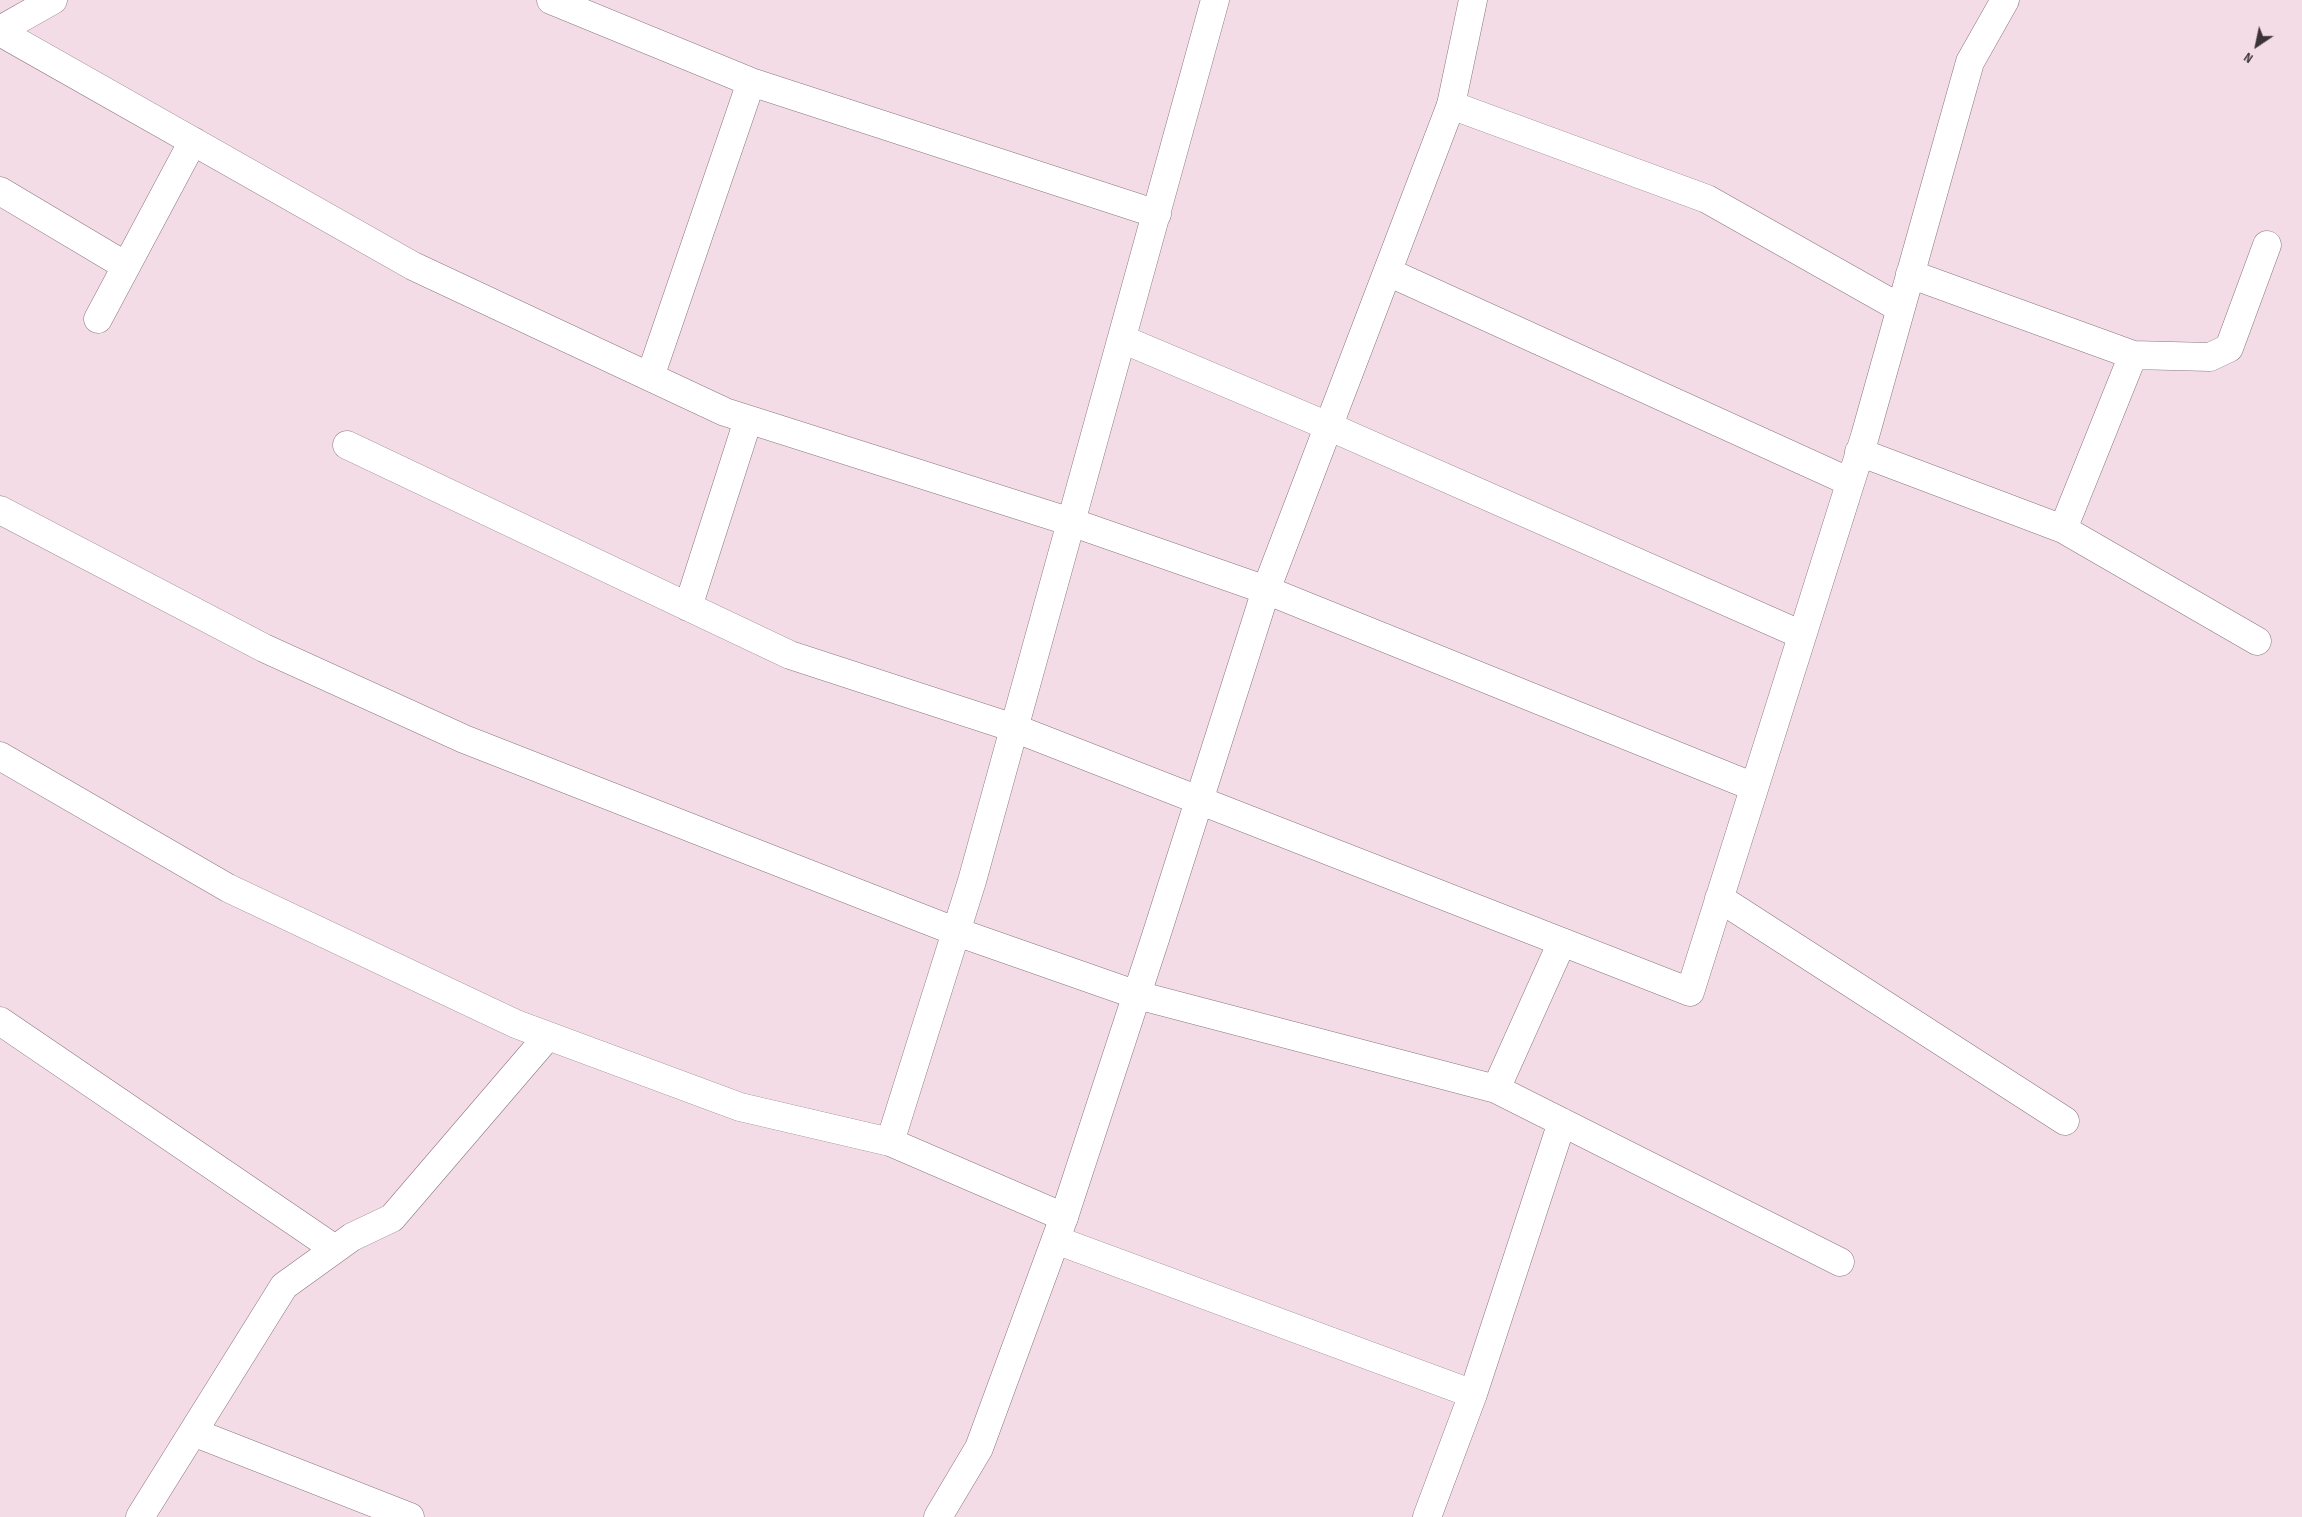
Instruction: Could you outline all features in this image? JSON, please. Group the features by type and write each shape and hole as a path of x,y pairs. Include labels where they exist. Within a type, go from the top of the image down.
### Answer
{"street":[{"path":"53,0 0,31 413,266 725,412 1071,522 1266,590 1754,787"},
{"path":"551,0 751,82 1157,214"},
{"path":"890,1142 956,932 1215,0"},
{"path":"938,1517 979,1448 1060,1228 1137,995 1266,590 1451,105 1474,0"},
{"path":"347,445 790,656 1014,728 1690,992 1850,482 1970,62 2005,0"},
{"path":"650,377 751,82"},
{"path":"1451,105 1707,199 1900,308"},
{"path":"98,319 193,141"},
{"path":"0,191 126,266"},
{"path":"1910,274 2133,355 2210,357 2229,348 2268,245"},
{"path":"1388,272 1850,482"},
{"path":"1122,339 1328,426 1802,634"},
{"path":"2063,528 2133,355"},
{"path":"688,607 748,420"},
{"path":"1859,452 2063,528 2257,641"},
{"path":"0,510 264,648 464,739 956,932 1137,995 1496,1089 1840,1262"},
{"path":"0,756 228,888 516,1024 740,1107 890,1142 1060,1228 1473,1394"},
{"path":"1719,898 2065,1121"},
{"path":"1496,1089 1562,942"},
{"path":"0,1021 335,1249"},
{"path":"140,1517 284,1286 352,1237 392,1218 548,1036"},
{"path":"1427,1517 1473,1394 1562,1122"},
{"path":"193,1432 410,1517"}]}
